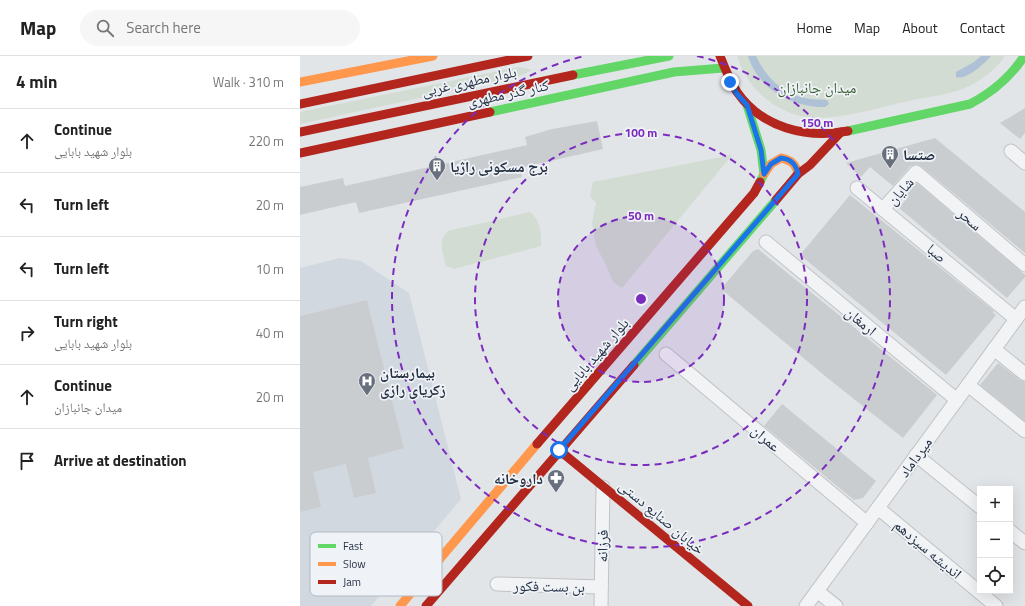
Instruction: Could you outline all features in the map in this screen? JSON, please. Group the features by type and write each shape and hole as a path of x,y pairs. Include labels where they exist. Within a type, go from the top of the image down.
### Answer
{"main road":[{"path":"300,82 433,56"},
{"name":"بلوار مطهری غربی","path":"300,104 528,56"},
{"name":"بلوار مطهری غربی","path":"300,132 635,59 669,56"},
{"path":"720,56 723,68 730,82 737,94 747,105 770,122 791,130 813,134 841,132 970,104 983,98 1007,80 1024,56"},
{"path":"711,61 723,68"},
{"name":"کنار گذر مطهری","path":"300,153 674,72 723,68"},
{"path":"747,105 761,150 764,174"},
{"path":"442,587 798,174 810,165 841,132"},
{"name":"بلوار شهید بابایی","path":"442,556 754,193 771,164 781,158 793,162 798,174"},
{"name":"خیابان صنایع دستی","path":"559,450 748,606"},
{"name":"بلوار شهید بابایی","path":"400,606 408,596"},
{"path":"426,606 435,596"}],"street":[{"path":"1011,151 1025,163"},
{"name":"شایان","path":"883,209 916,172"},
{"name":"سحر","path":"916,172 1025,265"},
{"name":"صبا","path":"857,188 1016,319"},
{"name":"ارمغان","path":"766,242 957,400"},
{"name":"میرداماد","path":"806,606 1025,307"},
{"path":"994,349 1025,374"},
{"name":"عمران","path":"666,354 866,523"},
{"path":"968,385 1025,431"},
{"path":"916,455 977,505"},
{"name":"فرزانه","path":"601,606 604,487"},
{"name":"اندیشه سیزدهم","path":"878,508 996,606"},
{"path":"1013,533 1025,543"},
{"name":"بن بست فكور","path":"496,584 601,587"},
{"path":"817,591 836,606"}],"shaded area":[{"name":"بیمارستان زکریای رازی","path":"340,258 361,261 409,293 461,499 433,532 310,532 310,596 379,596 371,606 300,606 300,268"}],"green space":[{"name":"میدان جانبازان","path":"737,56 1005,56 987,75 965,88 854,114 825,118 812,118 789,112 769,101 746,77"},
{"path":"518,67 533,70 517,77 300,124 300,112"},
{"path":"732,155 622,288 613,282 596,246 592,223 596,203 590,196 593,182"},
{"path":"530,212 536,219 540,228 541,246 454,269 446,266 442,252 442,243 448,231"}],"water":[{"path":"748,56 756,56 764,71 782,88 796,96 808,99 827,100 829,104 825,107 801,104 778,94 768,87 760,78 753,68"},
{"path":"981,56 991,56 970,74 960,78 956,77 956,72 974,62"}],"building":[{"path":"1025,108 1025,133 1020,139 1000,123"},
{"path":"597,121 603,149 520,168 522,177 359,213 356,202 300,215 300,187 343,178 345,186 527,145 525,137 552,129"},
{"path":"935,138 1025,212 1025,253 921,166 917,164 910,166 893,186 870,167 861,177 846,163"},
{"path":"917,183 1025,275 1025,277 1007,298 899,208 907,198 905,196"},
{"path":"850,195 994,311 993,313 996,315 946,375 800,255"},
{"path":"758,249 937,395 903,438 825,376 721,289 753,251"},
{"path":"367,300 404,448 368,458 376,493 354,498 346,464 313,472 321,507 300,512 300,316"},
{"path":"998,363 1020,380 1025,382 1025,421 980,385"},
{"path":"782,404 876,481 863,498 854,500 764,426"}],"traffic: fast":[{"path":"573,75 669,56"},
{"path":"848,131 970,104 986,95 1007,78 1024,56"},
{"path":"490,112 674,72 723,68"},
{"path":"747,105 761,150 764,174 760,182"},
{"path":"634,365 776,200"}],"traffic: slow":[{"path":"300,82 433,56"},
{"path":"764,174 771,164 781,158 792,163 798,174"},
{"path":"442,556 537,444"},
{"path":"400,606 408,596"}],"traffic: jam":[{"path":"300,104 528,56"},
{"path":"720,56 737,92 747,104 772,122 801,132 832,133 848,131"},
{"path":"300,132 573,75"},
{"path":"300,153 490,112"},
{"path":"776,200 798,174 810,165 841,132"},
{"path":"537,444 754,193 760,182"},
{"path":"442,587 634,365"},
{"path":"559,450 748,606"},
{"path":"426,606 435,596"}],"place":[{"name":"صتسا","path":"890,169"},
{"name":"برج مسکونی راژیا","path":"437,181"},
{"name":"بیمارستان زکریای رازی","path":"367,396"},
{"name":"داروخانه","path":"556,493"}],"route":[{"path":"559,450 798,174 793,162 781,158 771,164 764,174 761,150 747,105 737,94 730,82"}]}
